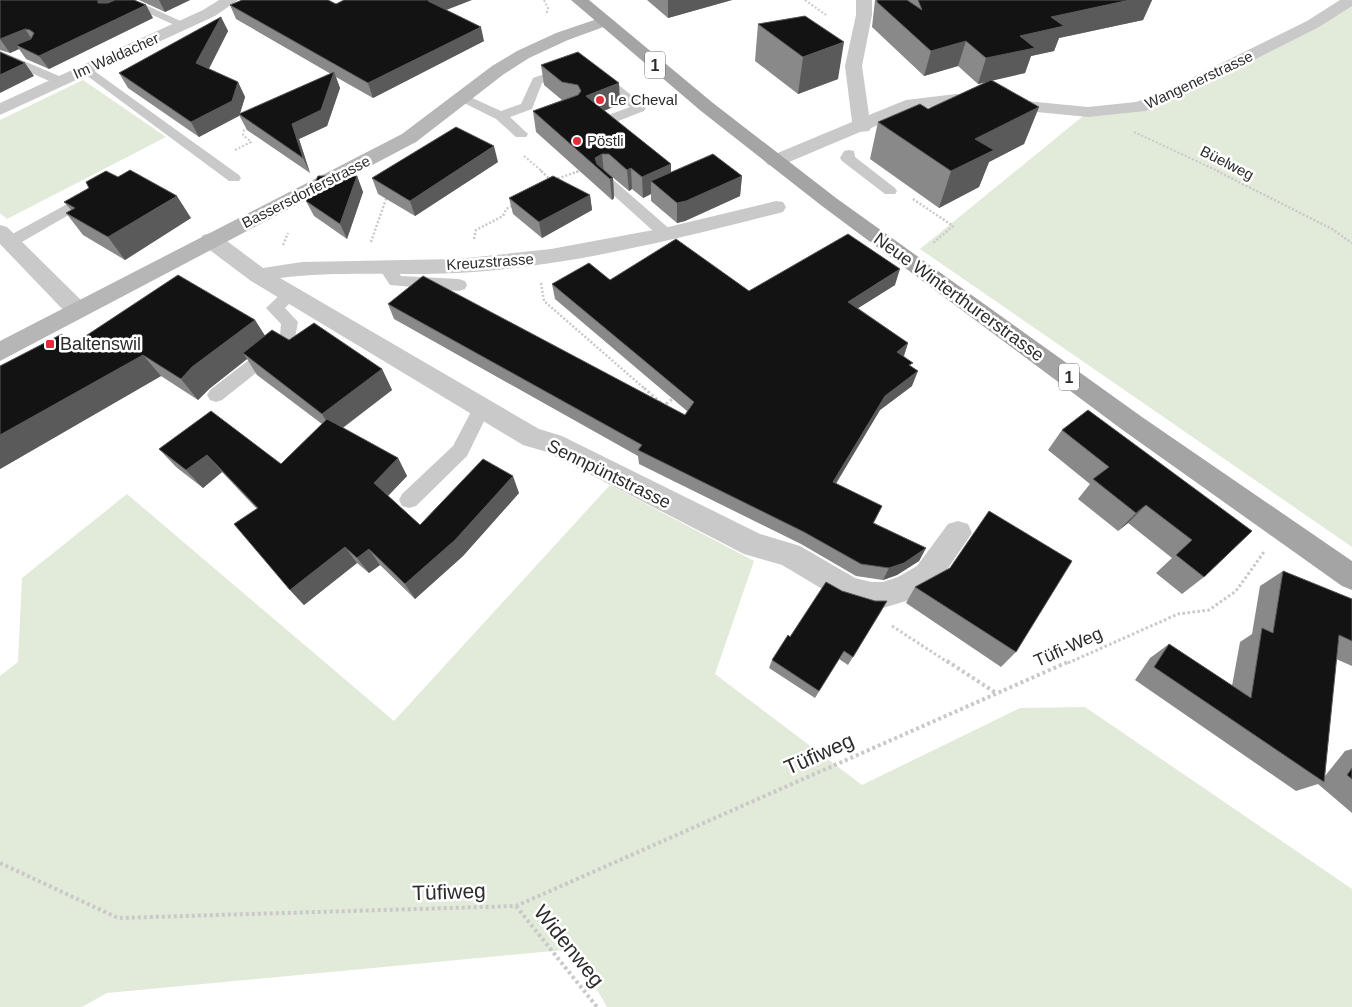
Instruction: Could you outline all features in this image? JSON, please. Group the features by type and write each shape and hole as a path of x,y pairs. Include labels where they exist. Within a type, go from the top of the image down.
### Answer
{"main road":[{"name":"Neue Winterthurerstrasse","path":"579,0 603,22 776,161 1117,412 1352,577"},
{"name":"Bassersdorferstrasse","path":"0,352 77,310 409,138 499,70 526,53 563,35 603,22"}],"street":[{"name":"Im Waldacher","path":"0,110 183,25 230,0"},
{"path":"862,127 853,67 855,50 865,18 864,0"},
{"name":"Wangenerstrasse","path":"776,161 862,127 912,104 940,100 991,101 1088,112 1139,108 1171,95 1313,24 1351,0"},
{"name":"Kreuzstrasse","path":"259,276 284,270 474,265 537,259 667,235 776,207"},
{"path":"5,237 77,310"},
{"path":"212,240 259,276"},
{"name":"Sennpüntstrasse","path":"259,276 532,438 552,443 754,546 790,555 838,585 859,593 889,593 918,581 934,567 958,533"}],"lane":[{"path":"125,4 183,25"},
{"path":"5,59 27,52"},
{"path":"5,59 60,81"},
{"path":"91,67 129,87"},
{"path":"91,67 234,178"},
{"path":"527,106 538,81 585,67 639,108 608,120"},
{"path":"463,99 501,116 521,134"},
{"path":"501,116 527,106 542,106"},
{"path":"849,154 847,158 856,167 890,191"},
{"path":"606,180 667,235"},
{"path":"5,237 106,187"},
{"path":"386,267 396,281 459,285"},
{"path":"216,395 288,339 290,322 274,308 290,295"},
{"path":"409,500 460,451 481,409"}],"path":[{"path":"544,0 548,8 546,15"},
{"path":"805,0 826,15"},
{"path":"212,162 251,142 242,135 244,130 256,124"},
{"name":"Büelweg","path":"1133,132 1187,156 1332,229 1352,244"},
{"path":"523,154 552,181"},
{"path":"369,247 388,192"},
{"path":"467,243 474,239 476,230 503,216 506,209 515,205 518,199"},
{"path":"537,259 544,302 664,405"},
{"path":"657,412 680,394"},
{"name":"Tüfi-Weg","path":"877,746 1178,614 1209,610 1236,591 1256,561"},
{"path":"890,625 997,693"},
{"name":"Tüfiweg","path":"0,863 118,918 516,906 877,746"},
{"name":"Widenweg","path":"516,906 597,1007"}],"green space":[{"path":"1352,0 1352,547 920,249 1088,112 1139,107"},
{"path":"83,80 166,137 7,219 0,213 0,120"},
{"path":"610,485 754,561 715,674 862,785 1020,708 1085,707 1352,889 1352,1007 607,1007 574,949 107,993 82,1007 0,1007 0,676 18,662 22,578 127,494 394,721"}],"building":[{"path":"0,0 98,0 98,3 108,3 115,0 134,0 146,5 39,56 16,45 31,39 34,33 30,30 25,29 0,39"},
{"path":"242,0 328,0 336,4 344,0 432,0 428,1 481,27 368,83 230,5"},
{"path":"877,0 907,0 922,10 918,0 1130,0 1051,17 1064,26 1020,36 1035,48 986,58 966,41 931,51"},
{"path":"805,16 844,42 803,57 758,24"},
{"path":"221,17 196,63 238,82 232,101 191,122 119,73"},
{"path":"0,52 25,63 0,75"},
{"path":"578,52 619,83 586,96 671,164 642,177 631,168 627,170 609,154 602,154 595,158 597,164 613,178 610,179 533,111 578,95 581,91 578,85 562,82 541,65"},
{"path":"334,72 321,110 292,124 303,158 239,114"},
{"path":"991,80 1039,107 975,139 994,150 951,171 878,122 920,104 928,109"},
{"path":"456,127 494,146 410,201 372,178"},
{"path":"713,154 742,176 686,201 677,203 651,181"},
{"path":"130,170 177,196 108,237 66,213 75,208 64,202 89,188 86,182 106,171 118,177"},
{"path":"318,176 357,176 340,224 306,201"},
{"path":"553,176 590,195 539,222 509,198"},
{"path":"848,234 900,269 848,302 908,343 897,352 913,363 909,365 918,371 885,396 833,482 882,506 873,523 926,548 904,563 889,568 861,564 804,532 638,450 642,445 388,304 423,276 685,415 694,402 552,284 589,263 610,280 676,239 749,291"},
{"path":"178,275 255,320 192,367 181,379 143,355 0,435 0,366 62,334 72,345"},
{"path":"314,323 382,369 322,414 243,353 272,330 289,340"},
{"path":"1088,410 1252,531 1204,577 1176,555 1192,540 1146,505 1136,513 1093,479 1109,467 1062,430"},
{"path":"211,411 281,464 327,419 398,458 374,483 420,525 483,459 513,476 455,540 405,584 369,549 357,558 345,547 290,590 234,524 258,508 207,455 186,470 159,449"},
{"path":"989,511 1072,561 1016,652 915,587 950,568"},
{"path":"1283,571 1352,599 1352,641 1339,635 1324,782 1154,667 1169,644 1251,698 1262,628 1273,633"},
{"path":"826,582 842,591 875,601 887,601 853,657 844,651 819,691 772,660 788,635 790,637"},
{"path":"1352,768 1352,779 1347,775"}],"place":[{"name":"Le Cheval","path":"600,100"},
{"name":"Pöstli","path":"577,141"},
{"name":"Baltenswil","path":"50,344"}]}
